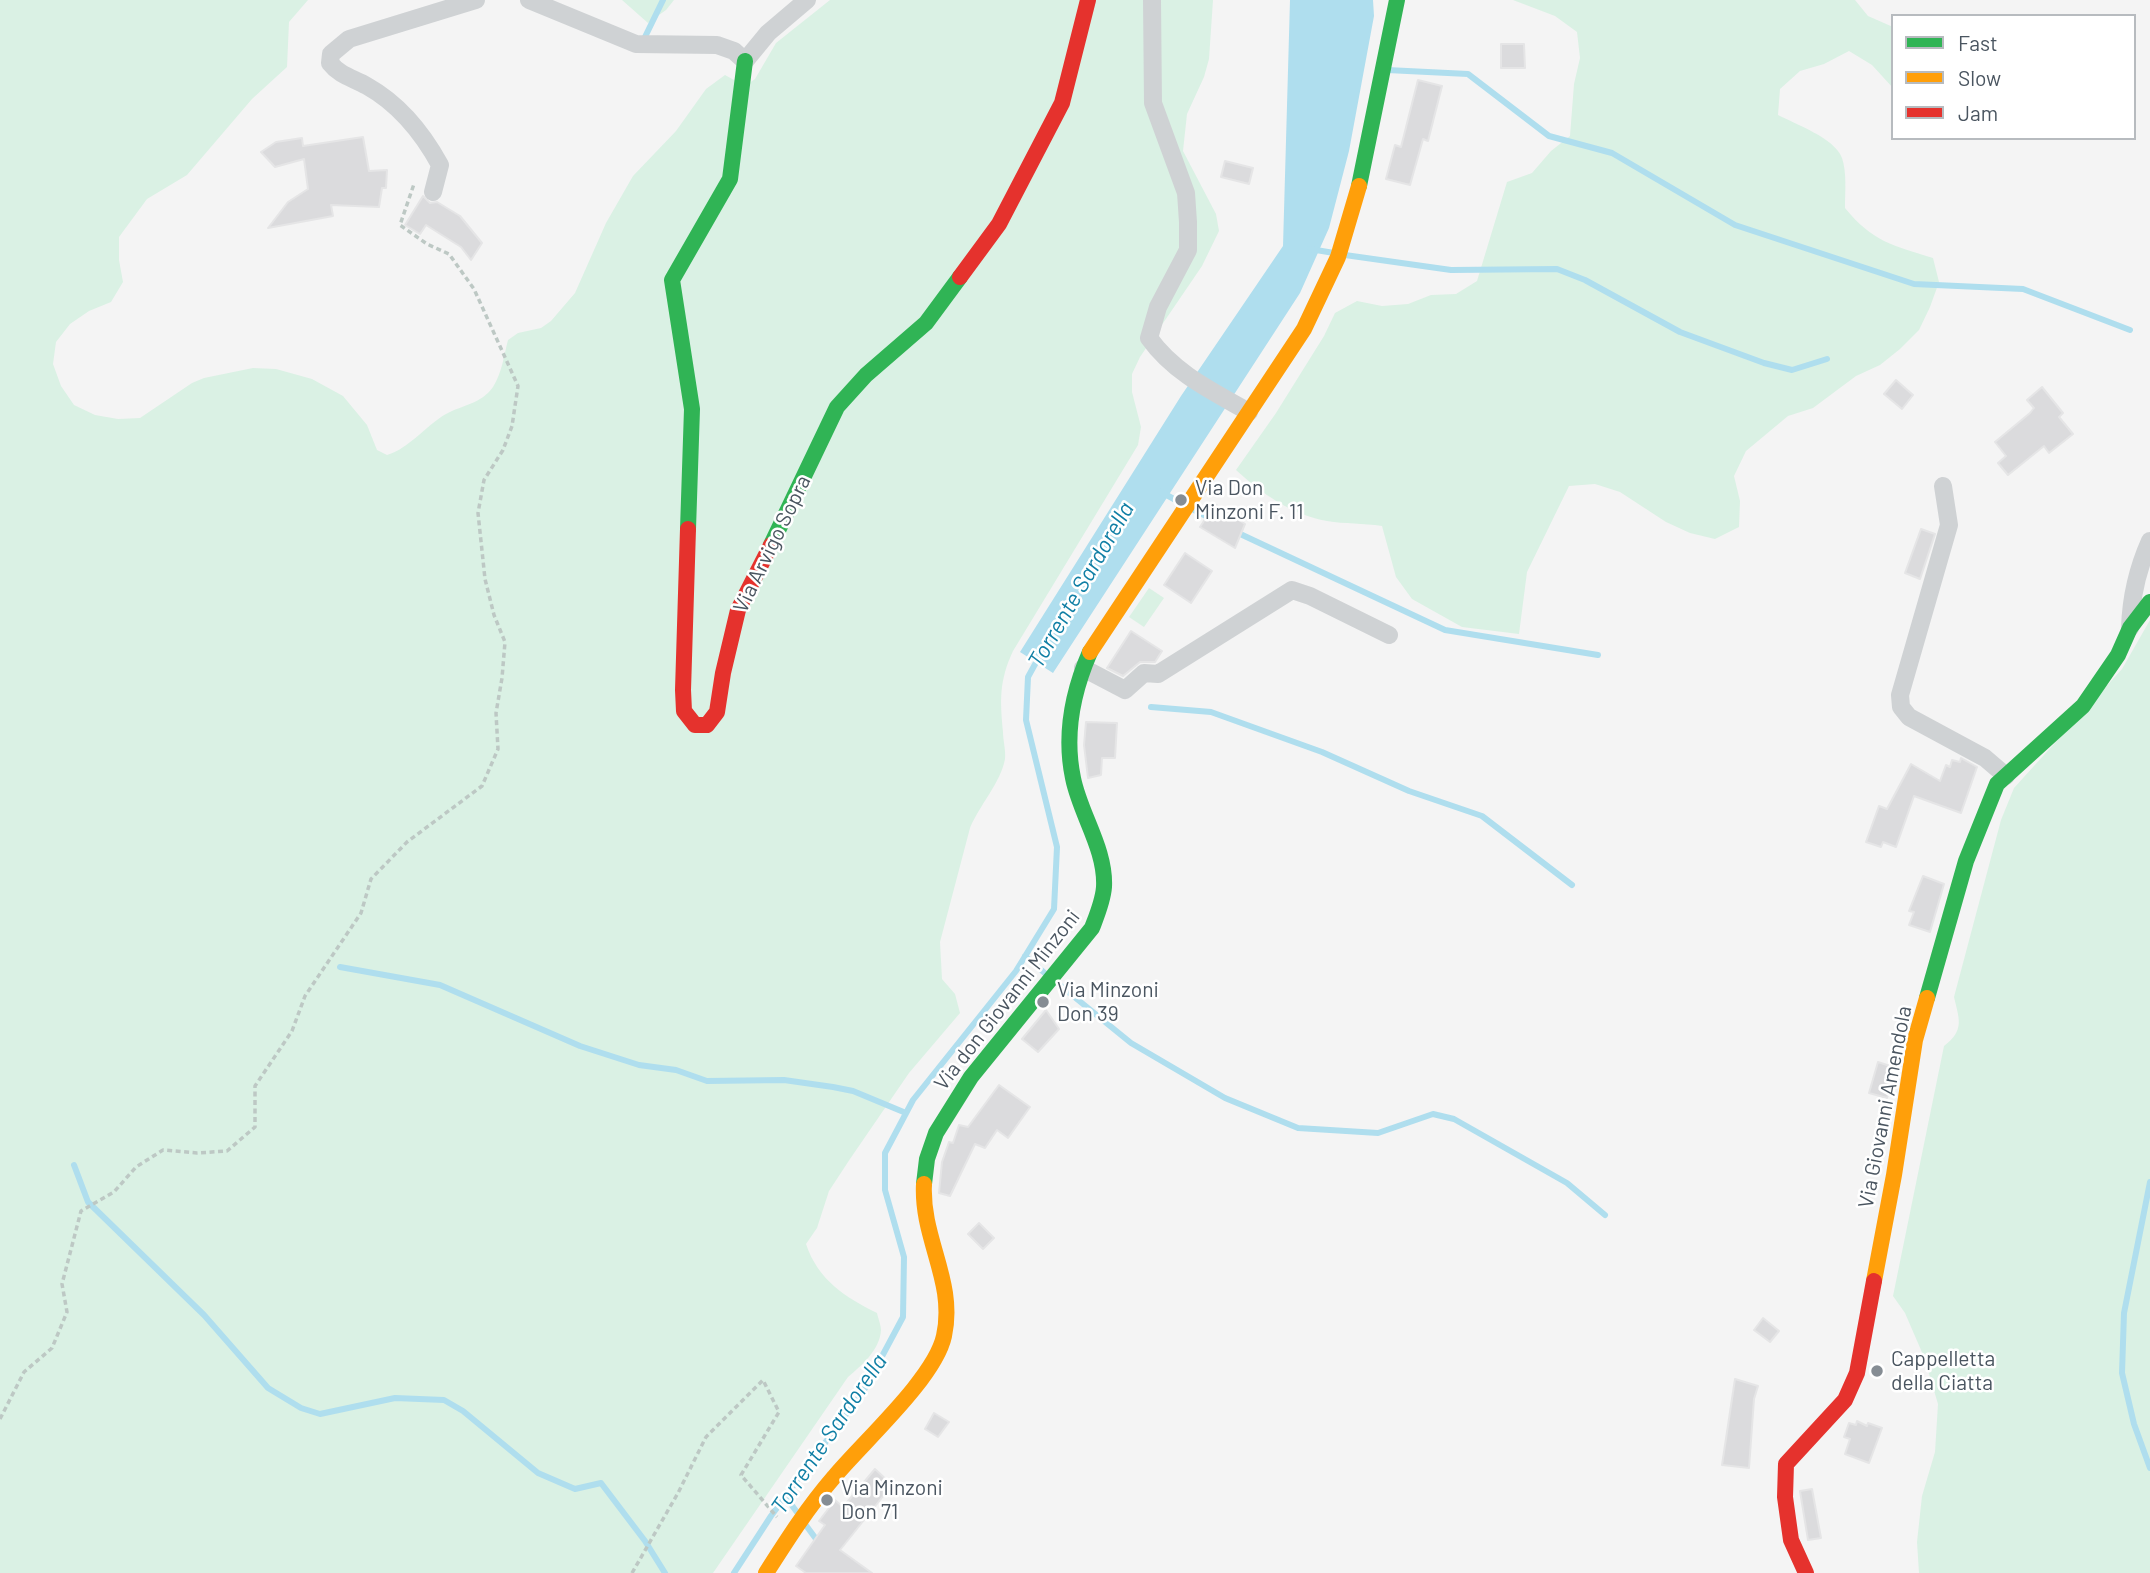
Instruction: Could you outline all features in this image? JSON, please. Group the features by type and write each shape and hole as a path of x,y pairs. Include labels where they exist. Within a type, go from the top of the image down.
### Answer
{"street":[{"path":"433,192 440,164 423,136 400,109 368,86 337,72 330,63 331,54 349,39 476,0"},
{"path":"529,0 636,44 717,44 734,51 745,61 768,33 807,0"},
{"name":"Via Arvigo Sopra","path":"745,61 730,179 672,280 692,409 684,712 695,725 707,725 717,712 738,610 837,407 866,374 926,323 999,224 1062,103 1088,0"},
{"path":"1152,0 1153,103 1186,194 1188,250 1158,307 1149,338 1179,371 1245,409"},
{"name":"Via don Giovanni Minzoni","path":"766,1573 791,1533 834,1478 919,1384 938,1353 947,1304 946,1288 925,1219 924,1188 927,1159 936,1133 971,1077 1092,928 1099,914 1106,886 1102,857 1078,798 1073,778 1070,750 1071,715 1076,687 1090,652 1245,409 1304,329 1328,284 1342,244 1366,151 1397,0"},
{"path":"1943,486 1949,525 1900,695 1901,707 1909,718 1985,758 2006,776"},
{"path":"2130,628 2131,597 2141,559 2150,541"},
{"path":"1083,668 1125,690 1144,673 1158,674 1292,590 1310,596 1389,635"},
{"name":"Via Giovanni Amendola","path":"1807,1573 1791,1540 1785,1497 1786,1464 1845,1399 1857,1373 1894,1175 1915,1040 1966,861 1997,784 2083,706 2118,655 2130,628 2150,602"}],"path":[{"path":"0,1419 24,1372 52,1348 67,1312 62,1284 81,1211 114,1192 136,1167 163,1150 197,1153 227,1151 255,1126 256,1086 292,1031 305,996 361,913 371,879 407,842 482,786 498,749 496,713 505,642 494,615 485,579 478,513 484,480 503,450 512,426 518,386 474,289 449,254 427,244 400,225 416,180"},
{"path":"632,1573 678,1493 706,1437 763,1380 779,1412 741,1475 791,1533"}],"green space":[{"path":"0,0 308,0 289,22 287,67 252,99 187,175 147,199 119,237 123,282 111,302 89,311 70,324 56,342 53,364 61,386 74,405 95,415 118,419 140,418 192,383 204,378 253,368 276,369 312,379 343,396 367,425 377,450 387,455 403,447 446,414 477,401 488,393 499,376 508,340 518,333 541,328 551,321 575,293 606,223 633,176 676,131 706,89 725,75 745,86 755,79 776,43 830,0 1213,0 1209,59 1187,114 1183,151 1216,214 1219,231 1202,266 1140,357 1132,374 1132,392 1141,427 1138,445 1008,662 1001,700 1005,753 1003,768 970,828 940,942 942,979 955,994 960,1013 909,1073 850,1159 829,1191 817,1228 806,1244 818,1268 834,1286 877,1313 881,1328 880,1337 869,1357 848,1377 713,1573 0,1573"},
{"path":"622,0 674,0 666,10 648,23"},
{"path":"1513,0 1855,0 1868,16 1891,26 1891,86 1872,65 1849,51 1824,64 1800,71 1780,89 1778,115 1823,138 1838,151 1845,170 1845,208 1865,228 1884,241 1933,258 1939,282 1919,330 1900,349 1880,365 1856,376 1813,408 1788,416 1746,451 1734,476 1740,501 1739,527 1715,539 1690,533 1666,522 1620,492 1595,484 1569,486 1527,572 1519,634 1462,627 1412,599 1396,577 1382,526 1327,521 1302,514 1267,495 1236,470 1276,413 1324,336 1335,313 1357,301 1382,306 1408,304 1431,295 1456,294 1477,281 1507,182 1532,173 1551,151 1570,136 1574,84 1580,58 1577,32 1555,16"},
{"path":"1149,588 1164,598 1144,627 1129,617"},
{"path":"2150,620 2150,1573 1919,1573 1917,1542 1922,1496 1935,1452 1938,1404 1924,1357 1905,1313 1893,1296 1944,1046 1958,1029 1959,1018 1954,997 2001,820 2014,788 2122,669"}],"water":[{"path":"1290,0 1373,0 1374,16 1349,151 1329,228 1300,293 1053,673 1020,652 1181,396 1283,246"}],"building":[{"path":"1501,44 1524,44 1525,68 1501,68"},
{"path":"1418,80 1442,86 1428,141 1423,139 1410,185 1386,179 1395,145 1401,147"},
{"path":"363,137 369,171 387,170 386,188 382,188 379,207 331,205 333,216 268,228 288,202 308,189 304,159 275,167 261,152 276,142 302,138 303,146"},
{"path":"1225,161 1253,168 1249,184 1221,177"},
{"path":"423,196 430,203 437,202 460,216 482,243 471,260 461,247 426,225 420,234 405,225"},
{"path":"1896,380 1913,395 1902,409 1884,394"},
{"path":"2042,387 2063,413 2059,417 2073,434 2049,453 2044,446 2008,475 1998,463 2006,456 1995,442 2030,413 2034,408 2027,400"},
{"path":"1215,504 1245,524 1235,548 1200,527"},
{"path":"1921,529 1935,534 1920,579 1905,573"},
{"path":"1185,553 1212,571 1191,603 1164,585"},
{"path":"1131,631 1162,651 1155,662 1140,662 1123,676 1107,668"},
{"path":"1086,722 1117,723 1115,758 1102,758 1101,775 1088,778 1084,745"},
{"path":"1961,758 1977,767 1961,813 1914,796 1896,847 1883,842 1881,847 1866,842 1879,806 1887,809 1911,764 1940,781 1946,765 1950,767 1952,760 1960,762"},
{"path":"1923,876 1944,884 1930,932 1909,925 1914,912 1909,911"},
{"path":"1046,1010 1059,1029 1038,1052 1022,1039"},
{"path":"1878,1062 1896,1068 1887,1098 1869,1093"},
{"path":"999,1085 1030,1107 1008,1138 997,1130 985,1148 975,1144 950,1196 939,1193 942,1162 949,1142 953,1143 959,1125 968,1127"},
{"path":"979,1223 994,1238 983,1249 968,1234"},
{"path":"1763,1318 1779,1331 1770,1342 1754,1330"},
{"path":"1735,1379 1758,1386 1754,1399 1749,1468 1722,1465"},
{"path":"934,1413 949,1422 938,1437 925,1429"},
{"path":"1857,1421 1867,1426 1868,1423 1882,1428 1869,1463 1845,1454 1850,1439 1844,1437 1849,1423 1856,1425"},
{"path":"875,1469 892,1485 840,1550 872,1573 806,1573 796,1566 825,1525 819,1521 835,1500 843,1507"},
{"path":"1812,1489 1821,1538 1808,1540 1800,1491"}],"waterway":[{"path":"644,39 663,0"},
{"path":"1387,70 1468,74 1549,136 1612,153 1735,225 1914,284 2023,289 2130,330"},
{"path":"1310,249 1334,253"},
{"path":"1345,255 1451,270 1557,269 1585,280 1680,332 1764,363 1792,370 1827,359"},
{"path":"1161,492 1183,504"},
{"path":"1192,509 1214,520"},
{"path":"1236,532 1445,630 1598,655"},
{"name":"Torrente Sardorella","path":"734,1573 771,1516 864,1390 903,1317 904,1257 885,1190 885,1153 913,1100 1016,971 1054,909 1057,847 1026,720 1028,677 1039,657"},
{"path":"1151,707 1211,712 1322,752 1409,791 1482,816 1572,885"},
{"path":"1025,956 1047,975"},
{"path":"340,967 440,985 580,1046 639,1065 676,1070 707,1081 784,1080 833,1087 853,1091 906,1113"},
{"path":"1056,982 1131,1043 1225,1098 1298,1128 1378,1133 1433,1114 1454,1119 1567,1183 1605,1215"},
{"path":"74,1165 88,1202 204,1315 268,1388 301,1408 320,1414 395,1398 444,1400 463,1411 538,1473 575,1489 601,1483 645,1541 665,1573"},
{"path":"2150,1182 2124,1313 2122,1373 2134,1424 2150,1468"},
{"path":"785,1496 799,1515"},
{"path":"805,1524 819,1543"}],"traffic: fast":[{"path":"1359,186 1397,0"},
{"path":"688,529 692,409 672,280 730,179 745,61"},
{"path":"771,545 837,407 866,375 926,323 960,277"},
{"path":"1927,998 1966,861 1997,784 2083,706 2118,655 2130,628 2150,602"},
{"path":"924,1184 927,1159 936,1133 971,1077 1092,928 1100,908 1104,873 1097,845 1076,791 1069,746 1075,698 1090,652"}],"traffic: slow":[{"path":"1090,652 1304,329 1338,257 1359,186"},
{"path":"1874,1281 1915,1040 1927,998"},
{"path":"766,1573 815,1500 913,1390 938,1353 944,1336 946,1297 924,1204 924,1184"}],"traffic: jam":[{"path":"960,277 999,224 1062,103 1088,0"},
{"path":"688,529 683,690 684,711 695,725 707,725 717,712 738,610 771,545"},
{"path":"1806,1573 1791,1540 1785,1497 1786,1464 1845,1400 1857,1373 1874,1281"}],"place":[{"name":"Via Don Minzoni F. 11","path":"1181,500"},
{"name":"Via Minzoni Don 39","path":"1043,1002"},
{"name":"Cappelletta della Ciatta","path":"1877,1371"},
{"name":"Via Minzoni Don 71","path":"827,1500"}]}
